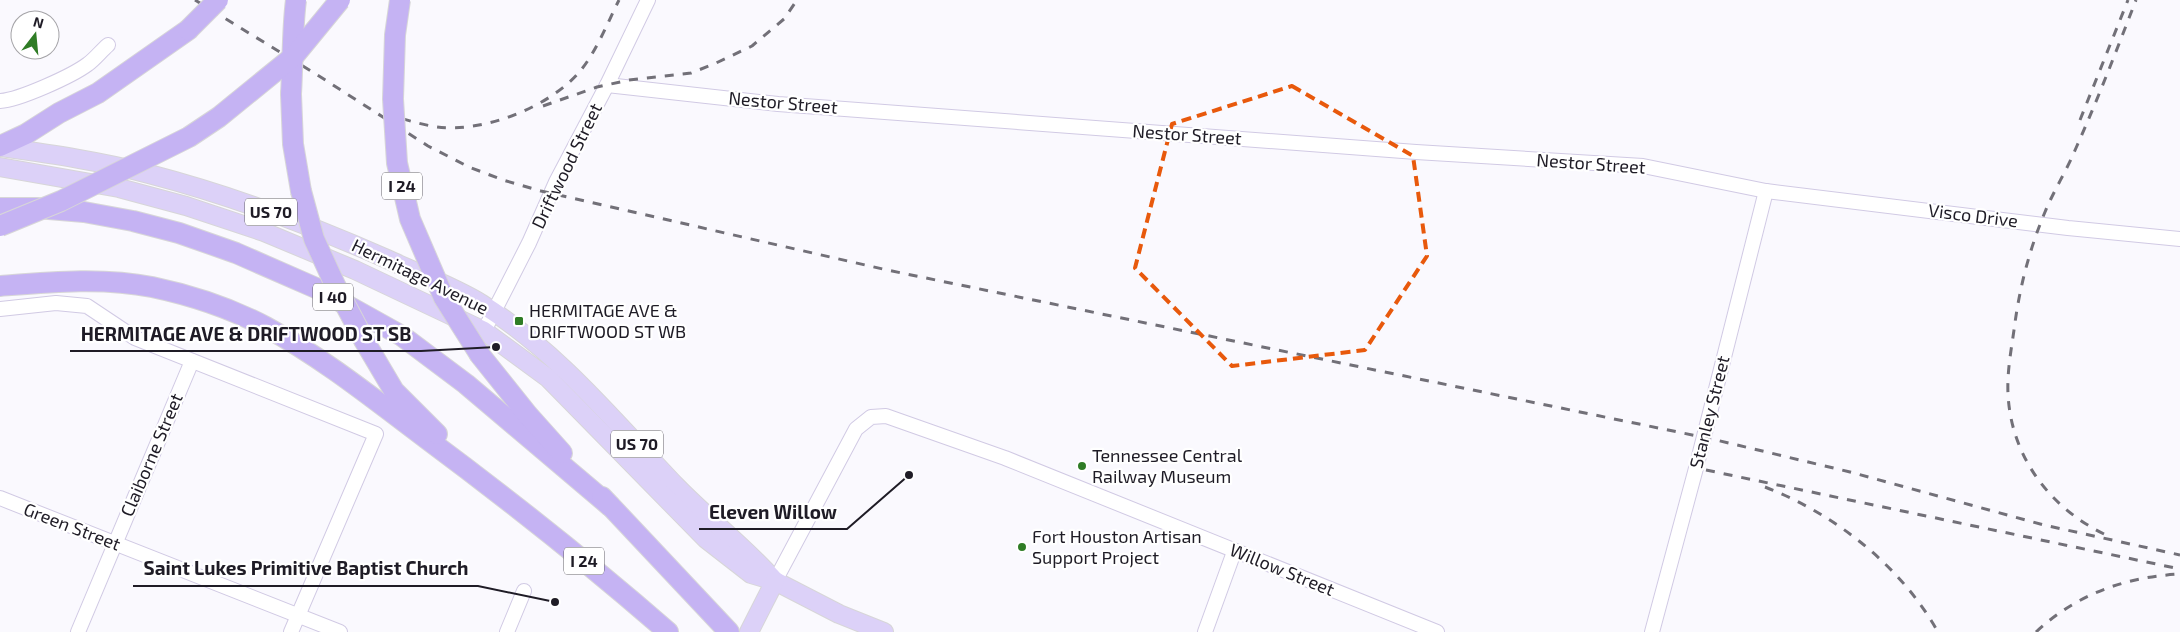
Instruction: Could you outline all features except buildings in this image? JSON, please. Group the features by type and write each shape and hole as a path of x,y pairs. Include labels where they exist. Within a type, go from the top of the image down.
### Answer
{"highway":[{"path":"0,146 26,134 59,113 98,93 188,30 218,0"},
{"name":"I 24","path":"296,0 292,31 294,56 291,94 293,144 301,191 314,239 336,288 364,342 394,391 498,492 613,584 668,632"},
{"path":"0,226 61,201 189,137 219,117 294,56 340,0"},
{"name":"I 24","path":"400,0 395,34 393,99 397,163 410,219 444,298 480,355 528,415 610,506 724,626"},
{"name":"I 40","path":"0,208 37,208 84,212 133,221 178,233 236,253 316,288 402,336 466,384 610,506"},
{"path":"0,286 103,282 152,287 209,303 266,327 346,378 498,492"}],"main road":[{"name":"Hermitage Avenue","path":"0,146 148,174 284,217 413,271 481,303 532,341 578,380 678,488 719,528 756,560 775,581"},
{"name":"Hermitage Avenue","path":"2,168 119,188 186,206 264,232 355,270 484,331 548,378 706,539 750,574 775,581 831,611 884,632"},
{"path":"749,632 775,581"}],"street":[{"name":"Driftwood Street","path":"484,331 529,243 556,182 607,85 648,0"},
{"path":"0,101 18,97 87,65 108,45"},
{"name":"Nestor Street","path":"607,85 806,106 1416,152 1644,166 1766,191"},
{"name":"Visco Drive","path":"1766,191 2068,228 2180,239"},
{"name":"Stanley Street","path":"1652,632 1695,472 1766,191"},
{"path":"0,309 56,303 87,306 135,338 376,434 291,632"},
{"name":"Claiborne Street","path":"78,632 192,361"},
{"name":"Willow Street","path":"775,581 856,429 864,421 874,416 894,417 1005,458 1234,552 1437,632"},
{"name":"Green Street","path":"0,498 340,632"},
{"path":"1205,632 1234,552"},
{"path":"507,632 524,591"}],"highlighted area":[{"path":"1292,86 1413,156 1427,256 1365,350 1232,366 1135,268 1172,124"}],"railway":[{"path":"195,0 428,146 469,167 503,180 541,191 887,270 1712,439 1850,472 2044,525 2180,555"},
{"path":"385,113 437,127 455,128 495,121 515,115 534,106 568,83 581,70 597,45 619,0"},
{"path":"543,106 597,87 629,80 691,73 714,64 752,46 784,19 797,0"},
{"path":"2080,120 2128,0"},
{"path":"2104,534 2084,523 2066,509 2036,477 2025,458 2011,417 2008,378 2025,270 2039,226 2092,111 2136,0"},
{"path":"1706,470 2180,569"},
{"path":"1765,487 1791,498 1816,512 1841,527 1864,545 1905,585 1923,608 1938,632"},
{"path":"2036,632 2068,607 2103,590 2140,579 2180,574"}],"place":[{"name":"HERMITAGE AVE & DRIFTWOOD ST WB","path":"519,321"},
{"name":"HERMITAGE AVE & DRIFTWOOD ST SB","path":"496,347"},
{"name":"Tennessee Central Railway Museum","path":"1082,466"},
{"name":"Eleven Willow","path":"909,475"},
{"name":"Fort Houston Artisan Support Project","path":"1022,547"},
{"name":"Saint Lukes Primitive Baptist Church","path":"555,602"}]}
